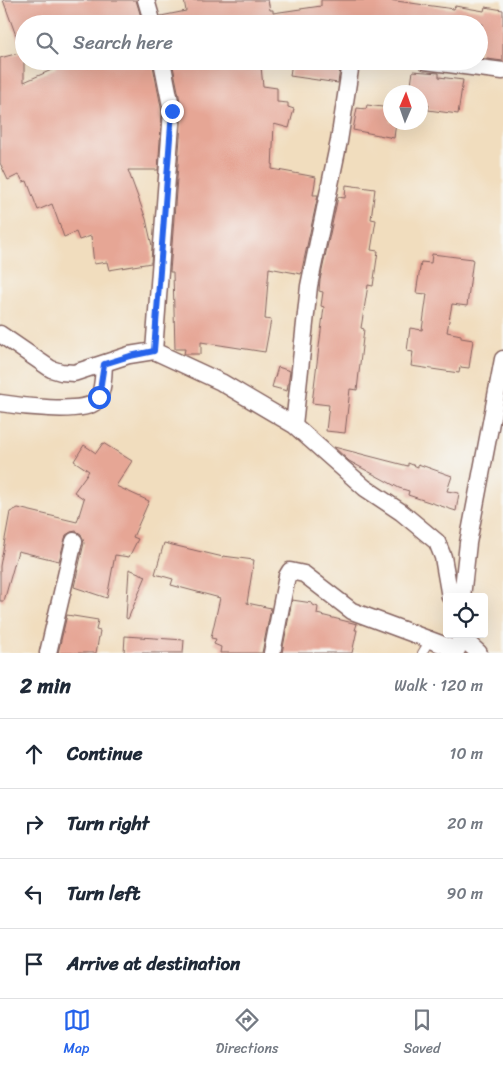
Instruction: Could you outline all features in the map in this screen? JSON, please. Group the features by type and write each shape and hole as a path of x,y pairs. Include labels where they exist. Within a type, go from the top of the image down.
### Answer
{"street":[{"path":"146,0 150,15"},
{"path":"488,69 503,71"},
{"path":"154,351 172,111 164,70"},
{"path":"294,425 309,286 339,142 351,70"},
{"path":"0,334 51,370 60,372 74,373 135,354 154,351 221,382 294,425 365,488 401,512 437,542 443,556 449,593"},
{"path":"462,593 468,543 503,359"},
{"path":"0,403 55,408 80,407 94,403 99,397 104,364"},
{"path":"48,653 74,541"},
{"path":"272,653 287,576 290,572 295,571 304,574 352,611 426,647 457,643 478,653"}],"building":[{"path":"3,0 136,0 140,15 15,15 15,33"},
{"path":"184,0 268,0 270,10 273,10 273,13 321,6 321,0 389,0 454,9 455,6 484,11 485,7 503,10 503,61 488,59 488,15 166,15 186,11"},
{"path":"15,54 15,70 24,70 24,82 51,70 154,70 162,112 158,170 128,170 146,219 152,246 151,263 109,270 107,262 94,264 91,236 79,240 76,232 64,237 52,204 38,210 27,181 23,182 18,175 8,180 0,163 0,58"},
{"path":"174,70 261,70 263,86 277,88 277,102 288,103 288,107 294,109 289,128 274,124 272,169 316,177 313,195 318,195 301,274 269,268 265,319 271,320 265,352 201,342 201,354 184,354 185,349 175,349 173,272 170,272 182,111"},
{"path":"291,70 340,70 338,83 290,76"},
{"path":"413,71 439,73 439,77 463,80 458,114 428,110 428,85 411,85"},
{"path":"367,105 383,107 383,130 395,130 394,138 353,130 357,108 366,109"},
{"path":"346,185 375,189 371,219 376,220 371,250 378,251 373,286 368,285 361,328 364,329 357,390 350,389 345,433 326,431 329,405 312,403 324,307 321,306 323,292 319,291 320,280 338,197 345,198"},
{"path":"432,254 473,259 467,306 452,304 447,332 461,335 461,338 473,340 469,368 460,367 459,373 411,366 413,352 407,351 410,328 422,330 427,294 416,293 421,262 431,263"},
{"path":"278,367 290,371 287,391 272,387"},
{"path":"103,443 132,461 116,486 149,501 133,537 138,539 129,557 115,555 107,598 74,587 84,543 81,534 76,531 66,535 59,561 18,551 4,601 0,601 0,566 10,512 18,508 77,522 84,499 74,492 89,471 74,461 84,445 96,453"},
{"path":"334,447 408,466 408,463 418,467 418,464 452,476 447,491 459,493 456,511 408,495 409,491 399,488 349,461"},
{"path":"164,543 223,557 254,560 247,603 271,608 262,653 220,653 221,647 214,644 216,639 211,638 220,598 171,585 173,579 155,574"},
{"path":"129,569 146,576 128,619 126,618"},
{"path":"292,600 312,603 318,607 317,614 357,624 352,653 282,653"},
{"path":"67,615 98,620 96,630 100,631 96,653 58,653"},
{"path":"125,636 184,640 183,653 124,653"}],"route":[{"path":"99,397 104,364 154,351 172,111"}]}
